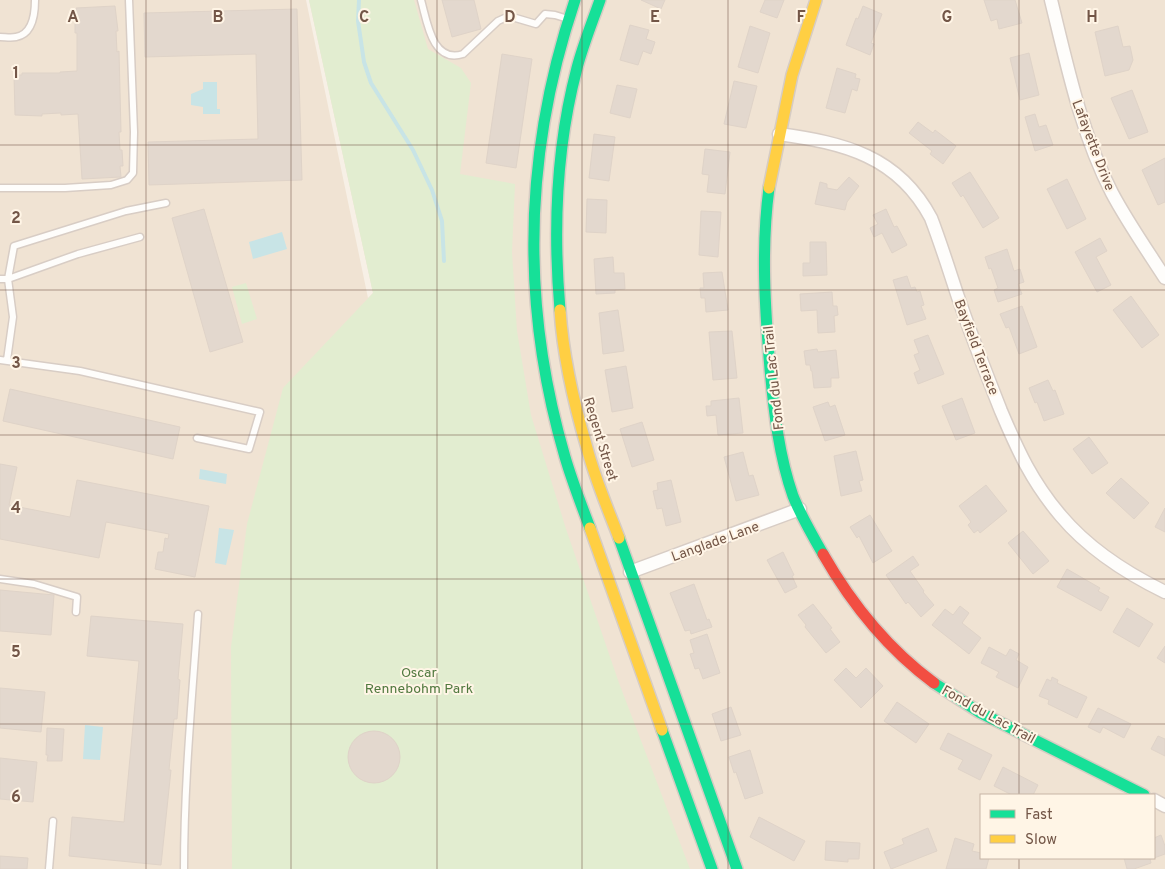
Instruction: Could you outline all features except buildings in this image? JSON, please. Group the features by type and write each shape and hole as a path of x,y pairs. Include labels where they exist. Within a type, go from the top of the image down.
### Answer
{"street":[{"path":"575,0 568,19 548,97 534,203 533,268 542,355 554,416 565,458 712,869"},
{"name":"Regent Street","path":"600,0 574,81 563,137 557,205 557,277 564,352 576,412 590,459 737,869"},
{"name":"Fond du Lac Trail","path":"816,0 798,50 779,134 768,198 764,259 774,408 793,494 828,564 847,594 877,632 912,667 960,701 1142,794"},
{"name":"Lafayette Drive","path":"1051,0 1075,95 1099,164 1117,202 1165,278"},
{"name":"Bayfield Terrace","path":"779,134 803,137 858,150 894,171 912,188 931,218 990,386 1030,474 1062,517 1077,533 1105,556 1148,584 1165,592"},
{"name":"Langlade Lane","path":"630,572 800,509"},
{"path":"610,580 630,572"}],"lane":[{"path":"0,37 18,37 26,31 34,18 35,0"},
{"path":"0,188 66,188 111,185 127,180 133,173 134,132 129,0"},
{"path":"421,0 436,46 442,52 456,56 463,54 498,20 510,16 536,24 545,14 568,19"},
{"path":"166,203 126,211 14,246 8,279 13,317 4,360 80,372 260,412 249,449 197,438"},
{"path":"0,279 8,279 78,254 140,237"},
{"path":"0,579 34,584 76,597 76,612"},
{"path":"184,869 186,786 198,614"},
{"path":"49,869 53,821"}],"shaded area":[{"path":"0,0 306,0 368,298 373,293 309,0 1165,0 1165,869 0,869"}],"green space":[{"name":"Oscar Rennebohm Park","path":"309,0 414,0 428,49 461,68 471,83 460,174 515,184 512,252 517,331 531,415 566,529 619,683 690,869 232,869 231,647 247,524 283,388 373,293"},
{"path":"246,283 257,319 242,324 232,287"}],"water":[{"path":"203,82 217,82 217,109 220,109 220,114 203,114 203,107 191,105 191,94 203,89"},
{"path":"282,232 287,249 253,259 249,242"},
{"path":"200,469 227,474 226,484 199,479"},
{"path":"219,528 234,530 226,565 215,563"},
{"path":"85,725 103,727 100,760 83,759"}],"waterway":[{"path":"359,0 358,21 364,62 371,83 413,150 432,190 442,221 444,261"}],"traffic: fast":[{"path":"575,0 558,57 546,113 538,170 534,227 535,285 540,342 550,399 565,457 590,528"},
{"path":"560,310 557,219 564,128 577,68 600,0"},
{"path":"769,188 765,233 765,301 775,418 784,465 793,496 823,554"},
{"path":"619,538 737,869"},
{"path":"934,683 979,712 1142,794"},
{"path":"662,730 712,869"}],"traffic: slow":[{"path":"769,188 792,75 816,0"},
{"path":"560,310 566,362 578,414 594,471 619,538"},
{"path":"590,528 662,730"}],"traffic: jam":[{"path":"823,554 846,590 872,624 901,655 934,683"}]}
